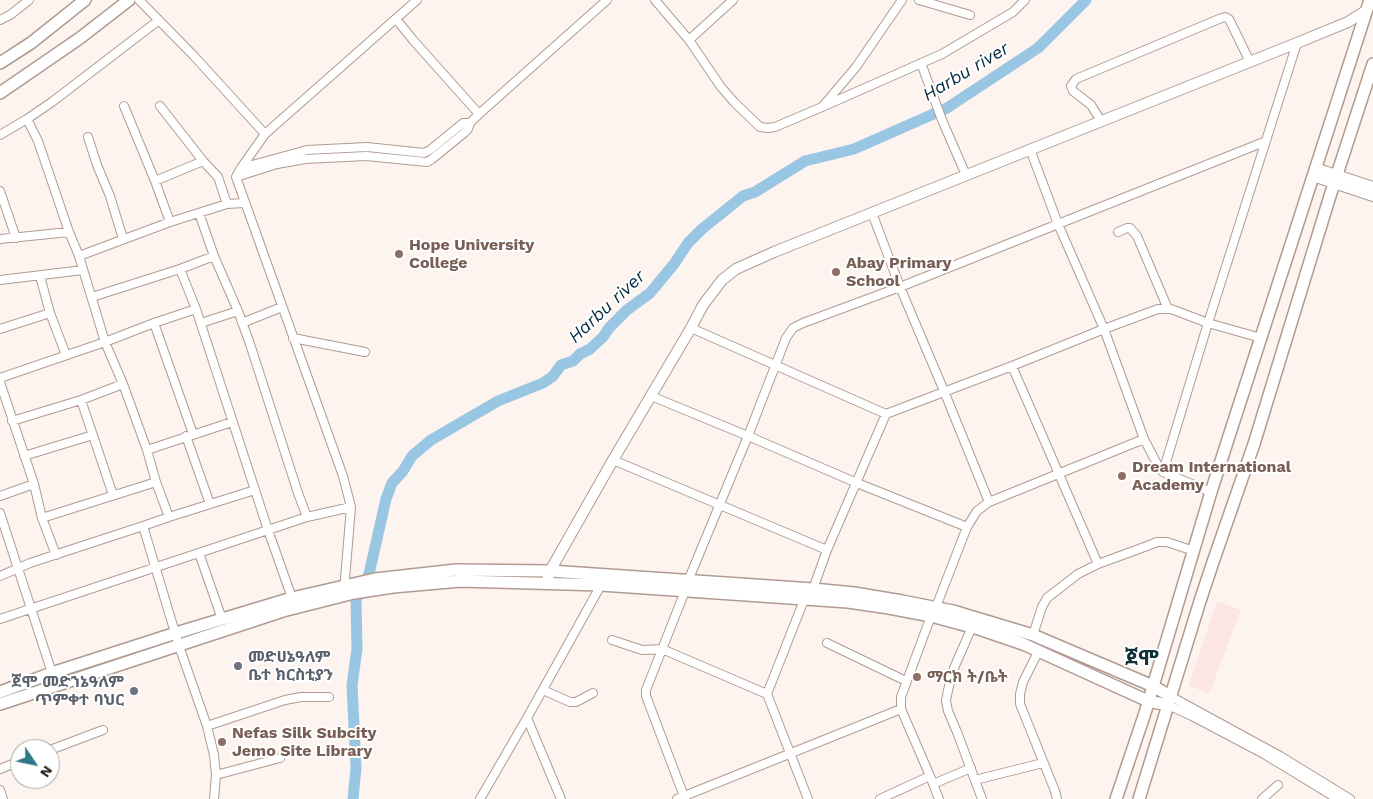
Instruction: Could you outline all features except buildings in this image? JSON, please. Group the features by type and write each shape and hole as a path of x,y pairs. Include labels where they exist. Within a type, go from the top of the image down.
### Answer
{"main road":[{"path":"0,63 31,43 85,0"},
{"path":"0,93 80,38 129,0"},
{"path":"1116,799 1153,686 1211,492 1368,5"},
{"path":"1139,799 1212,562 1254,444 1373,64"},
{"path":"366,586 375,579 456,570 550,571 686,586 775,592 813,589 854,593 1033,635 1153,686 1169,701"},
{"path":"0,704 366,586 461,581 686,586"},
{"path":"0,692 176,633 292,598 347,591"},
{"path":"775,592 804,600 848,602 933,612 1039,650 1148,700 1169,701"},
{"path":"1138,680 1148,675 1159,664"},
{"path":"1128,692 1137,701 1140,708 1140,725"}],"street":[{"path":"0,20 10,15 29,0"},
{"path":"139,0 160,20 265,134"},
{"path":"347,591 351,507 343,476 236,177 240,168 265,134 417,0"},
{"path":"236,177 277,164 305,159 366,156 427,162 468,129 470,123 607,0"},
{"path":"655,0 688,40 734,102 760,127 768,128 775,127 942,54 1006,16 1025,0"},
{"path":"688,40 733,0"},
{"path":"822,107 856,67 902,0"},
{"path":"919,0 970,14"},
{"path":"546,584 550,571 703,305 722,280 736,269 774,252 1348,22 1368,5"},
{"path":"1101,121 1091,106 1073,90 1071,86 1076,79 1219,19 1225,17 1229,19 1250,62"},
{"path":"396,19 480,114"},
{"path":"0,134 28,119 52,102 160,20"},
{"path":"1348,22 1362,26"},
{"path":"1164,472 1264,142 1297,43"},
{"path":"921,63 942,120 966,175"},
{"path":"124,106 170,222"},
{"path":"160,106 218,177 226,204"},
{"path":"28,119 38,141 79,256 105,342 123,384 169,517"},
{"path":"240,168 307,150 367,146 424,153 463,123 470,123"},
{"path":"88,137 110,196 123,240"},
{"path":"901,709 682,798 646,696 647,684 786,338 793,328 803,323 900,287 1264,142"},
{"path":"366,156 367,146"},
{"path":"1030,149 1058,224 1104,329 1144,439 1157,464 1164,472 1211,492"},
{"path":"155,181 203,161"},
{"path":"1314,172 1373,187"},
{"path":"1336,179 1373,196"},
{"path":"0,191 16,238"},
{"path":"79,256 170,222 226,204 244,203"},
{"path":"199,213 214,256 250,344 307,517"},
{"path":"872,213 900,287 989,502"},
{"path":"1118,232 1130,228 1137,236 1168,310"},
{"path":"0,239 69,232"},
{"path":"92,297 214,256"},
{"path":"180,269 201,323 232,422 292,598"},
{"path":"0,280 83,270"},
{"path":"40,276 50,313 66,355"},
{"path":"242,323 282,307"},
{"path":"0,378 196,309"},
{"path":"813,589 827,550 886,414 1158,309 1184,313 1208,323 1261,338"},
{"path":"201,323 238,311"},
{"path":"0,329 50,313"},
{"path":"154,323 210,504"},
{"path":"691,328 886,414"},
{"path":"293,338 365,352"},
{"path":"1012,366 1098,564"},
{"path":"0,382 34,484 42,518 56,555"},
{"path":"12,421 81,400 123,384"},
{"path":"651,396 967,527"},
{"path":"81,400 113,495"},
{"path":"147,450 232,422"},
{"path":"24,456 93,435"},
{"path":"939,799 901,709 901,696 967,527 978,511 989,502 1144,439"},
{"path":"613,460 827,550"},
{"path":"42,518 156,482"},
{"path":"0,496 34,484"},
{"path":"0,576 30,563 255,490"},
{"path":"0,619 307,517 351,507"},
{"path":"0,513 52,673"},
{"path":"143,526 214,755 216,775 214,799"},
{"path":"1033,635 1042,606 1047,598 1078,574 1098,564 1162,541 1194,551"},
{"path":"199,553 222,619"},
{"path":"480,799 601,585"},
{"path":"804,600 767,694 808,799"},
{"path":"972,627 954,668 946,701 948,711 982,799"},
{"path":"612,640 642,650 662,649 767,694"},
{"path":"827,643 906,681"},
{"path":"1039,650 1023,682 1020,704 1057,799"},
{"path":"543,690 570,702 576,702 593,693"},
{"path":"206,726 285,700 301,697 329,697"},
{"path":"1169,701 1192,716 1264,754 1338,799"},
{"path":"1169,701 1280,756 1350,799"},
{"path":"527,718 561,799"},
{"path":"60,746 103,730"},
{"path":"216,775 280,758"},
{"path":"975,780 1043,762"},
{"path":"880,799 971,768"},
{"path":"1262,799 1278,785"},
{"path":"0,790 3,799"}],"shaded area":[{"path":"1217,601 1241,610 1209,694 1189,685"}],"waterway":[{"name":"Harbu river","path":"353,799 356,768 352,685 357,649 356,600 369,574 386,499 392,483 403,471 412,456 431,440 498,401 543,383 553,376 561,365 573,361 580,354 590,349 627,310 650,293 674,264 688,243 702,229 743,196 755,192 805,161 854,149 947,108 1038,48 1086,0"}],"place":[{"name":"Hope University College","path":"399,254"},
{"name":"Abay Primary School","path":"836,272"},
{"name":"Dream International Academy","path":"1122,476"},
{"name":"መድሀኔዓለም ቤተ ክርስቲያን","path":"238,666"},
{"name":"ማርክ ት/ቤት","path":"917,677"},
{"name":"ጀሞ መድኀኔዓለም ጥምቀተ ባህር","path":"134,691"},
{"name":"Nefas Silk Subcity Jemo Site Library","path":"222,742"}],"district":[{"name":"ጀሞ","path":"1142,659"}]}
